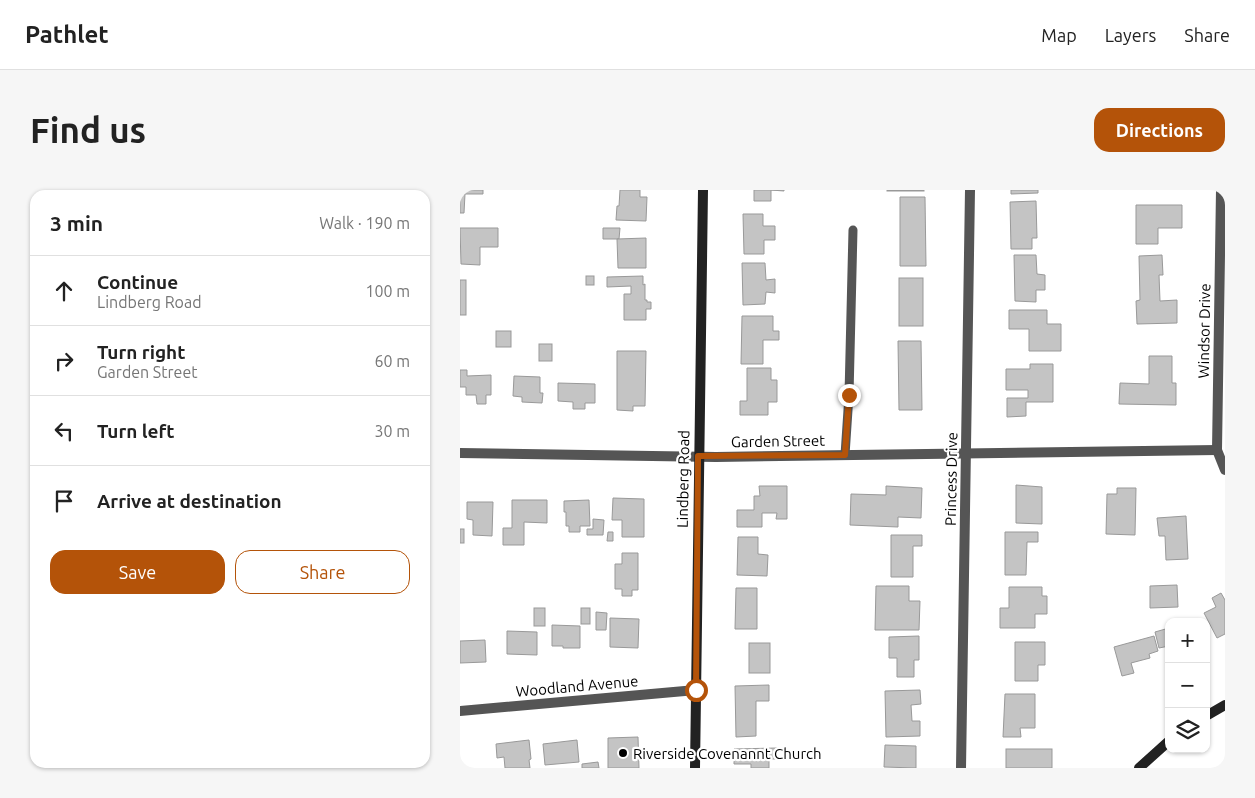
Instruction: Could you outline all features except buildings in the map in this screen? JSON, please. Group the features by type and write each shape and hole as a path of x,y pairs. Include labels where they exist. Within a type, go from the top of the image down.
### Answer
{"street":[{"name":"Lindberg Road","path":"695,768 703,190"},
{"name":"Princess Drive","path":"962,768 970,190"},
{"name":"Windsor Drive","path":"1221,190 1217,450 1225,470"},
{"name":"Garden Street","path":"460,453 698,456 1217,450"},
{"name":"Woodland Avenue","path":"460,711 696,690"},
{"path":"1210,714 1225,705"},
{"path":"1139,768 1165,745"}],"lane":[{"path":"845,455 849,395 853,230"}],"place":[{"name":"Riverside Covenannt Church","path":"623,753"}],"route":[{"path":"696,690 698,456 845,455 849,395"}]}
